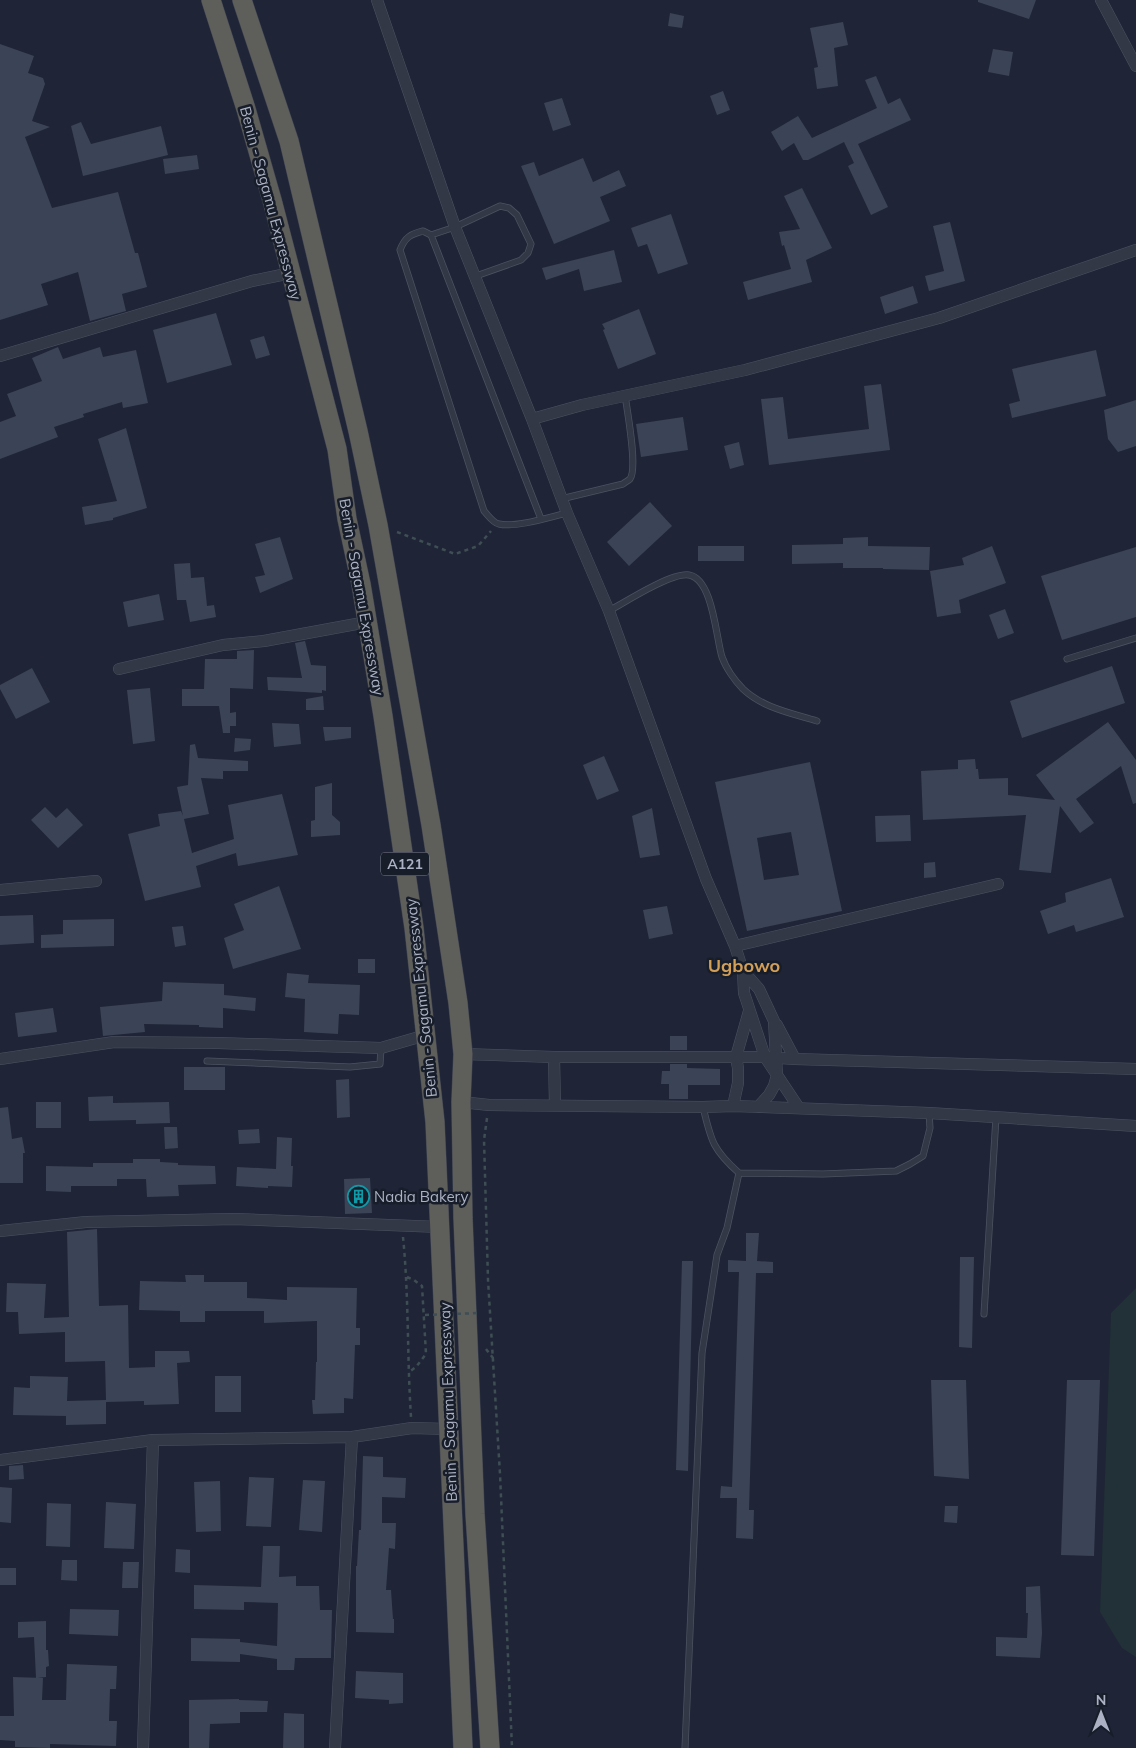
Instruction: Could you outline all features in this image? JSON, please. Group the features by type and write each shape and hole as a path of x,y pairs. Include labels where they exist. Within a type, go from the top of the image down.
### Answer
{"highway":[{"name":"Benin - Sagamu Expressway","path":"211,0 272,200 337,450 368,622 414,928 435,1122 463,1748"},
{"name":"A121","path":"242,0 288,141 358,431 378,525 431,825 458,1003 462,1054 462,1218 475,1514 490,1748"},
{"path":"272,200 300,191"}],"street":[{"path":"377,0 456,228 532,419 561,499 609,611 706,879 735,946 743,971 744,993 765,1057 799,1108"},
{"path":"1101,0 1136,66"},
{"path":"532,419 625,395 745,370 939,318 1136,250"},
{"path":"0,356 252,281 291,273"},
{"path":"119,669 223,645 264,641 368,622"},
{"path":"0,890 96,881"},
{"path":"735,946 998,884"},
{"path":"743,971 759,989 795,1059"},
{"path":"733,1106 738,1082 736,1057 749,1011"},
{"path":"758,1107 769,1095 777,1074 774,1021"},
{"path":"0,1059 114,1042 380,1048 426,1035"},
{"path":"462,1054 554,1058 777,1057 1136,1069"},
{"path":"554,1058 554,1105"},
{"path":"461,1102 489,1105 799,1108 929,1113 1136,1126"},
{"path":"0,1231 86,1222 224,1219 440,1227"},
{"path":"0,1460 153,1440 352,1437 412,1428 449,1429"},
{"path":"335,1748 352,1437"},
{"path":"143,1748 153,1440"}],"lane":[{"path":"476,276 521,260 528,253 531,244 517,215 509,208 500,206 456,228 431,235 423,231 411,234 403,242 400,250 484,511 497,524 511,525 567,513"},
{"path":"431,235 541,519"},
{"path":"561,499 623,484 630,479 633,454 625,395"},
{"path":"609,611 675,576 689,575 697,579 709,598 722,658 744,689 770,707 816,721"},
{"path":"1067,659 1136,638"},
{"path":"206,1061 350,1067 380,1064 380,1048"},
{"path":"704,1107 712,1140 722,1158 738,1173 823,1174 896,1171 922,1156 930,1128 929,1113"},
{"path":"984,1314 996,1117"},
{"path":"685,1748 702,1353 717,1255 727,1228 738,1173"}],"path":[{"path":"378,525 455,554 478,546 497,524"},
{"path":"489,1105 484,1140 488,1280 500,1474 512,1748"},
{"path":"402,1225 407,1277 408,1372 412,1428"},
{"path":"407,1277 422,1286 426,1354 416,1367 408,1372"},
{"path":"425,1315 480,1313"}],"shaded area":[{"path":"1136,1288 1136,1657 1122,1648 1100,1612 1111,1313"}],"building":[{"path":"978,0 1036,0 1029,19 978,2"},
{"path":"670,13 684,16 682,28 668,26"},
{"path":"843,22 848,45 834,48 838,86 817,89 814,68 818,67 810,28"},
{"path":"0,44 34,56 28,73 43,78 45,84 32,121 50,127 25,137 52,208 118,192 135,253 138,253 147,287 122,294 126,311 90,321 78,272 41,284 48,305 0,320"},
{"path":"993,49 1013,52 1009,76 988,72"},
{"path":"876,76 888,104 900,98 911,120 858,144 888,207 871,215 848,166 854,163 844,142 808,160 803,160 794,143 782,151 771,132 798,116 812,138 877,108 865,80"},
{"path":"723,91 730,110 717,115 710,96"},
{"path":"562,98 571,125 553,131 544,103"},
{"path":"81,122 91,144 161,126 168,155 83,176 71,126"},
{"path":"197,155 199,169 165,174 163,159"},
{"path":"583,158 593,182 619,170 626,186 600,197 610,221 554,244 521,166 534,162 539,176"},
{"path":"802,188 832,248 806,260 812,282 748,300 743,282 791,269 779,232 800,229 784,196"},
{"path":"671,214 688,264 658,274 647,244 638,247 631,228"},
{"path":"950,222 965,281 929,291 925,276 944,271 933,226"},
{"path":"614,250 622,282 584,291 579,269 546,280 542,268"},
{"path":"913,286 918,303 885,314 880,297"},
{"path":"639,309 656,354 618,369 602,324"},
{"path":"216,313 232,365 167,383 153,330"},
{"path":"264,336 270,355 256,359 250,340"},
{"path":"58,347 63,359 100,347 103,357 136,350 148,403 123,408 122,402 83,414 84,417 54,427 58,437 0,459 0,422 16,416 7,394 42,381 32,358"},
{"path":"1096,350 1106,396 1012,418 1009,404 1020,401 1012,369"},
{"path":"881,384 890,450 769,465 761,399 783,397 788,439 869,429 864,386"},
{"path":"1136,400 1136,446 1118,452 1108,439 1104,410"},
{"path":"683,417 688,450 641,457 636,424"},
{"path":"126,428 147,508 113,518 113,520 85,525 82,507 117,501 98,439"},
{"path":"739,442 744,465 730,469 724,446"},
{"path":"650,502 672,526 629,566 607,542"},
{"path":"280,537 293,579 260,593 255,577 265,575 255,544"},
{"path":"868,537 868,546 930,547 929,570 843,568 843,563 792,564 792,545 843,544 843,538"},
{"path":"698,546 744,546 744,561 698,561"},
{"path":"992,546 1006,583 959,600 961,613 937,617 930,571 964,565 962,558"},
{"path":"1136,547 1136,617 1062,640 1041,576"},
{"path":"190,563 191,578 204,577 207,606 214,605 216,617 190,622 186,600 177,600 174,564"},
{"path":"159,594 164,620 128,627 123,602"},
{"path":"1005,609 1014,633 998,639 989,615"},
{"path":"305,641 311,665 326,666 326,691 322,690 322,693 268,690 267,677 302,678 295,643"},
{"path":"254,650 253,689 230,688 230,713 236,712 236,726 230,726 230,733 223,733 219,706 182,706 182,689 204,689 205,659 237,659 237,651"},
{"path":"1112,666 1125,703 1022,738 1010,701"},
{"path":"32,668 50,702 16,719 0,689 0,685"},
{"path":"150,688 155,741 133,744 127,690"},
{"path":"323,696 324,710 306,710 306,699"},
{"path":"1108,722 1136,760 1136,803 1133,804 1121,766 1076,799 1094,823 1080,833 1060,806 1051,873 1019,870 1026,815 923,820 921,771 958,769 958,760 975,759 979,779 1008,778 1008,795 1055,800 1036,775"},
{"path":"272,723 299,724 301,744 274,747"},
{"path":"323,727 351,727 351,738 325,741"},
{"path":"235,738 251,739 250,750 234,752"},
{"path":"195,744 198,758 248,761 248,771 223,771 223,779 201,778 209,814 184,819 192,853 234,839 228,805 282,794 298,855 238,866 236,853 196,866 201,887 145,901 128,834 160,826 158,814 181,811 183,816 177,787 188,785 190,745"},
{"path":"604,756 619,791 597,800 583,765"},
{"path":"810,762 842,911 747,931 715,782","holes":["791,832 799,875 764,880 757,838"]},
{"path":"332,783 332,815 340,822 340,835 311,837 311,821 315,820 315,787"},
{"path":"45,807 56,818 67,808 83,825 58,848 31,820"},
{"path":"652,808 660,855 640,858 632,816"},
{"path":"910,815 911,841 876,842 875,816"},
{"path":"935,862 936,877 924,878 924,863"},
{"path":"1111,878 1124,917 1076,932 1074,925 1048,934 1040,911 1066,902 1065,893"},
{"path":"279,886 301,949 233,969 224,938 244,930 234,904"},
{"path":"667,906 673,934 649,939 643,910"},
{"path":"33,915 34,943 0,945 0,916"},
{"path":"114,919 114,946 41,948 41,935 63,934 63,920"},
{"path":"183,926 186,945 175,947 172,927"},
{"path":"358,959 375,959 375,973 358,973"},
{"path":"287,973 309,975 308,983 360,985 359,1015 339,1014 338,1034 304,1032 305,999 285,997"},
{"path":"163,982 224,984 224,995 256,998 255,1011 223,1008 223,1028 199,1027 199,1025 144,1024 145,1032 103,1036 100,1007 162,1001"},
{"path":"53,1008 57,1032 18,1037 15,1013"},
{"path":"670,1036 687,1036 687,1050 670,1050"},
{"path":"670,1064 687,1064 687,1068 720,1069 720,1085 688,1085 688,1099 669,1099 669,1084 661,1084 662,1071 670,1071"},
{"path":"184,1067 225,1067 225,1090 184,1090"},
{"path":"349,1079 350,1117 337,1118 336,1080"},
{"path":"113,1096 113,1103 169,1102 170,1123 136,1124 136,1120 89,1121 88,1097"},
{"path":"36,1102 61,1102 61,1128 36,1128"},
{"path":"8,1107 12,1139 22,1137 25,1153 23,1153 23,1183 0,1183 0,1108"},
{"path":"164,1127 177,1127 178,1148 165,1149"},
{"path":"259,1129 260,1143 239,1144 238,1130"},
{"path":"277,1137 292,1138 292,1187 236,1186 237,1167 276,1169"},
{"path":"133,1159 160,1159 160,1162 178,1163 178,1165 215,1166 216,1184 178,1185 179,1196 147,1197 146,1179 117,1179 117,1186 71,1186 71,1192 46,1191 46,1166 93,1167 93,1163 133,1163"},
{"name":"Nadia Bakery","path":"370,1178 372,1213 345,1214 344,1179"},
{"path":"97,1229 99,1306 128,1305 129,1368 155,1367 155,1351 189,1351 190,1362 177,1363 179,1404 144,1405 144,1401 106,1402 106,1424 66,1425 66,1416 13,1415 14,1387 30,1388 30,1376 68,1377 67,1401 106,1400 105,1361 65,1362 65,1332 19,1334 18,1312 6,1312 7,1283 46,1284 44,1318 69,1317 67,1232"},
{"path":"746,1233 759,1233 757,1261 773,1262 773,1273 756,1273 749,1510 754,1510 753,1539 736,1538 737,1498 720,1498 721,1486 732,1487 739,1272 728,1272 728,1260 746,1261"},
{"path":"960,1257 974,1257 972,1348 959,1347"},
{"path":"682,1261 693,1261 688,1471 676,1470"},
{"path":"185,1275 204,1275 204,1282 247,1282 247,1298 287,1300 287,1287 357,1288 356,1328 360,1328 360,1345 355,1345 353,1399 344,1398 344,1413 313,1414 312,1400 315,1400 317,1362 317,1321 264,1323 264,1311 205,1311 205,1322 180,1322 180,1311 139,1310 140,1281 186,1282"},
{"path":"215,1376 241,1376 241,1412 215,1412"},
{"path":"931,1380 966,1380 969,1479 934,1476"},
{"path":"1067,1380 1100,1380 1094,1556 1061,1555"},
{"path":"363,1456 383,1457 383,1477 406,1478 405,1498 382,1497 382,1523 396,1523 395,1549 389,1548 386,1590 391,1590 394,1633 356,1632 356,1566 359,1530 361,1530"},
{"path":"23,1465 24,1479 9,1480 9,1466"},
{"path":"249,1477 274,1478 271,1527 246,1526"},
{"path":"303,1480 325,1481 322,1532 299,1530"},
{"path":"220,1481 221,1531 196,1532 194,1482"},
{"path":"0,1487 12,1488 11,1523 0,1522"},
{"path":"106,1502 136,1504 134,1549 104,1548"},
{"path":"47,1503 71,1504 70,1547 46,1546"},
{"path":"945,1506 958,1506 957,1523 944,1522"},
{"path":"263,1546 280,1546 279,1577 296,1576 296,1586 319,1586 320,1610 332,1610 331,1658 295,1658 294,1670 277,1670 277,1659 240,1654 240,1662 191,1661 191,1638 240,1639 240,1642 277,1646 278,1603 244,1602 244,1610 194,1609 194,1585 261,1587"},
{"path":"176,1549 190,1550 190,1573 175,1572"},
{"path":"62,1560 77,1560 77,1581 61,1580"},
{"path":"123,1562 139,1562 138,1588 122,1588"},
{"path":"0,1568 16,1568 16,1585 0,1585"},
{"path":"1040,1586 1042,1633 1040,1658 996,1656 996,1637 1027,1638 1026,1587"},
{"path":"70,1609 119,1610 118,1636 69,1634"},
{"path":"46,1621 46,1650 48,1650 49,1666 46,1667 46,1677 36,1678 34,1637 18,1638 18,1622"},
{"path":"67,1664 117,1666 116,1689 110,1689 109,1721 117,1721 116,1746 50,1744 50,1748 15,1747 15,1741 0,1740 0,1716 14,1716 13,1677 43,1678 42,1700 66,1700"},
{"path":"356,1671 403,1673 403,1703 389,1704 389,1700 355,1698"},
{"path":"239,1699 268,1701 267,1712 240,1712 240,1723 210,1724 209,1748 189,1748 189,1700"},
{"path":"284,1713 304,1714 304,1748 283,1748"}],"place":[{"name":"Nadia Bakery","path":"358,1196"}],"district":[{"name":"Ugbowo","path":"744,965"}]}
